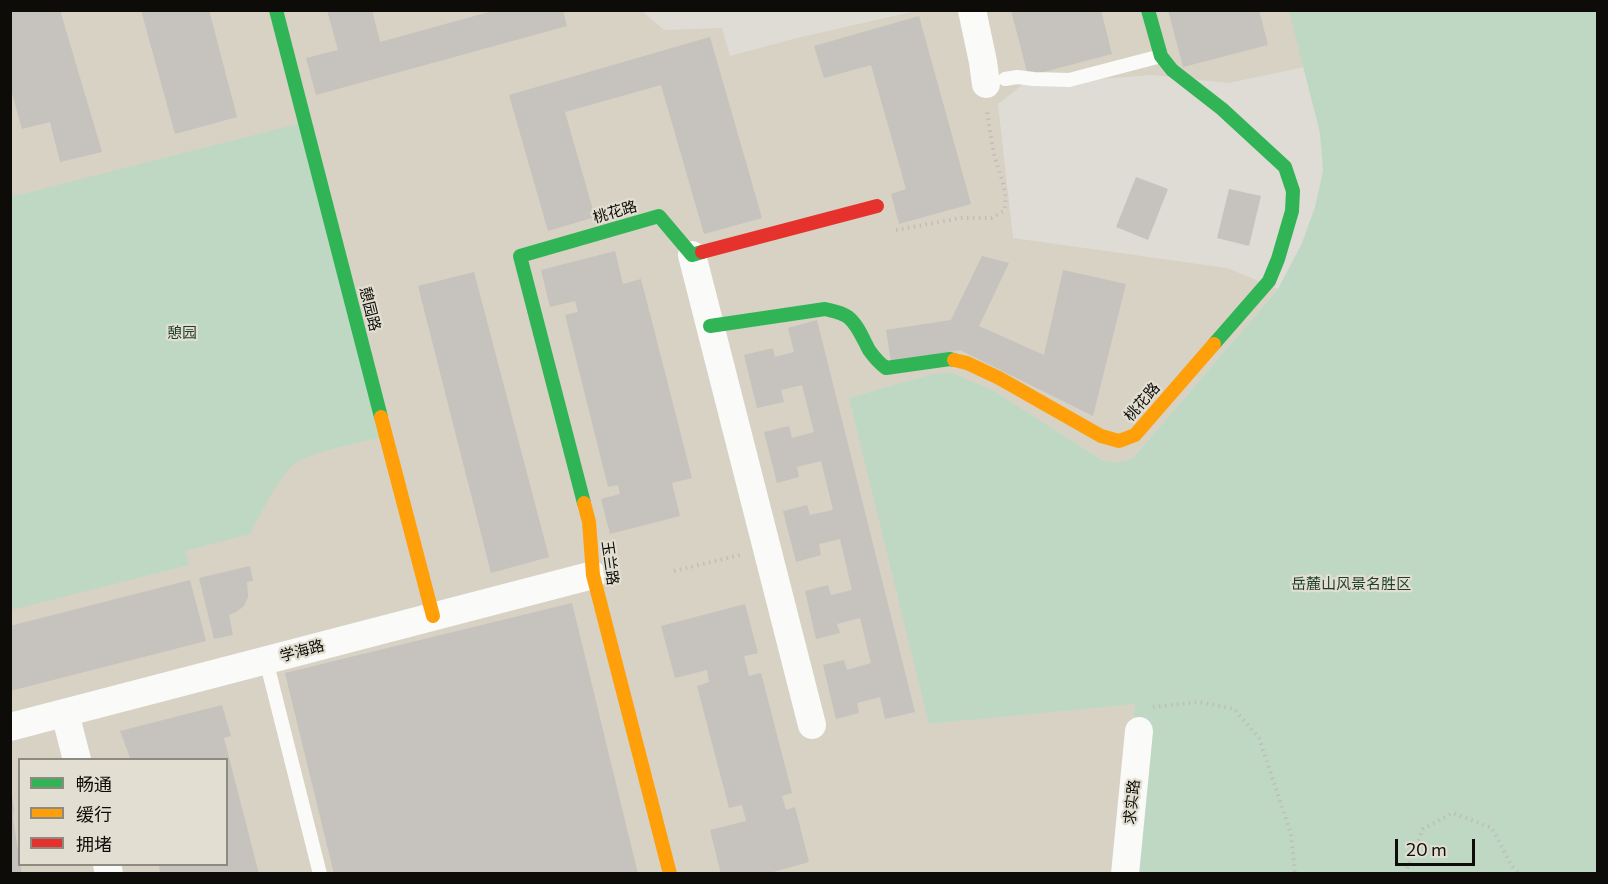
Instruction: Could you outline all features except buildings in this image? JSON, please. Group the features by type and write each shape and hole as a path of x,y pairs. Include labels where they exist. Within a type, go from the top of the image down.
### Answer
{"street":[{"name":"憩园路","path":"276,10 433,616"},
{"path":"972,10 983,62 995,81"},
{"name":"桃花路","path":"710,326 836,309 847,315 877,362 886,368 950,358 999,378 1101,436 1119,441 1135,435 1269,281 1292,211 1293,191 1285,167 1222,109 1172,70 1161,56 1148,10"},
{"path":"812,725 692,255 877,206"},
{"name":"桃花路","path":"520,256 659,216 692,255"},
{"name":"玉兰路","path":"520,256 589,522 593,575 670,873"},
{"name":"学海路","path":"10,727 593,575"},
{"path":"65,713 77,758"},
{"name":"求实路","path":"1125,873 1139,731"}],"lane":[{"path":"995,81 1017,77 1069,80 1161,56"},
{"path":"267,660 320,873"}],"path":[{"path":"892,230 961,218 991,218 1004,211 1007,199 1003,179 994,156 987,110 995,81"},
{"path":"674,571 767,548"},
{"path":"1139,731 1154,707 1199,702 1234,709 1259,738 1291,834 1295,873"},
{"path":"1405,873 1423,829 1453,813 1492,828 1511,865 1519,873"}],"shaded area":[{"path":"10,11 642,11 664,30 722,28 730,56 916,11 1289,11 1304,67 1229,83 1152,75 1022,85 998,104 1013,238 1227,268 1278,289 1133,458 1121,463 1112,464 1102,460 996,392 929,724 1135,703 1118,873 11,873"}],"green space":[{"name":"岳麓山风景名胜区","path":"1289,11 1597,11 1597,873 1118,873 1135,704 929,724 849,398 933,374 952,373 996,392 1102,460 1117,462 1133,458 1278,289 1302,243 1315,207 1323,171 1320,133"},
{"name":"憩园","path":"305,122 386,436 323,452 299,461 280,480 250,534 185,551 189,565 11,610 11,197"}],"traffic: fast":[{"path":"276,10 381,417"},
{"path":"1148,10 1161,56 1172,70 1222,109 1285,167 1293,191 1292,211 1269,281 1214,344"},
{"path":"584,503 520,256 659,216 692,255 702,252"},
{"path":"710,326 825,309 843,314 852,320 869,350 886,368 954,360"}],"traffic: slow":[{"path":"954,360 967,363 999,378 1101,436 1119,441 1135,435 1214,344"},
{"path":"381,417 433,616"},
{"path":"584,503 589,522 593,575 670,874"}],"traffic: jam":[{"path":"702,252 877,206"}]}
